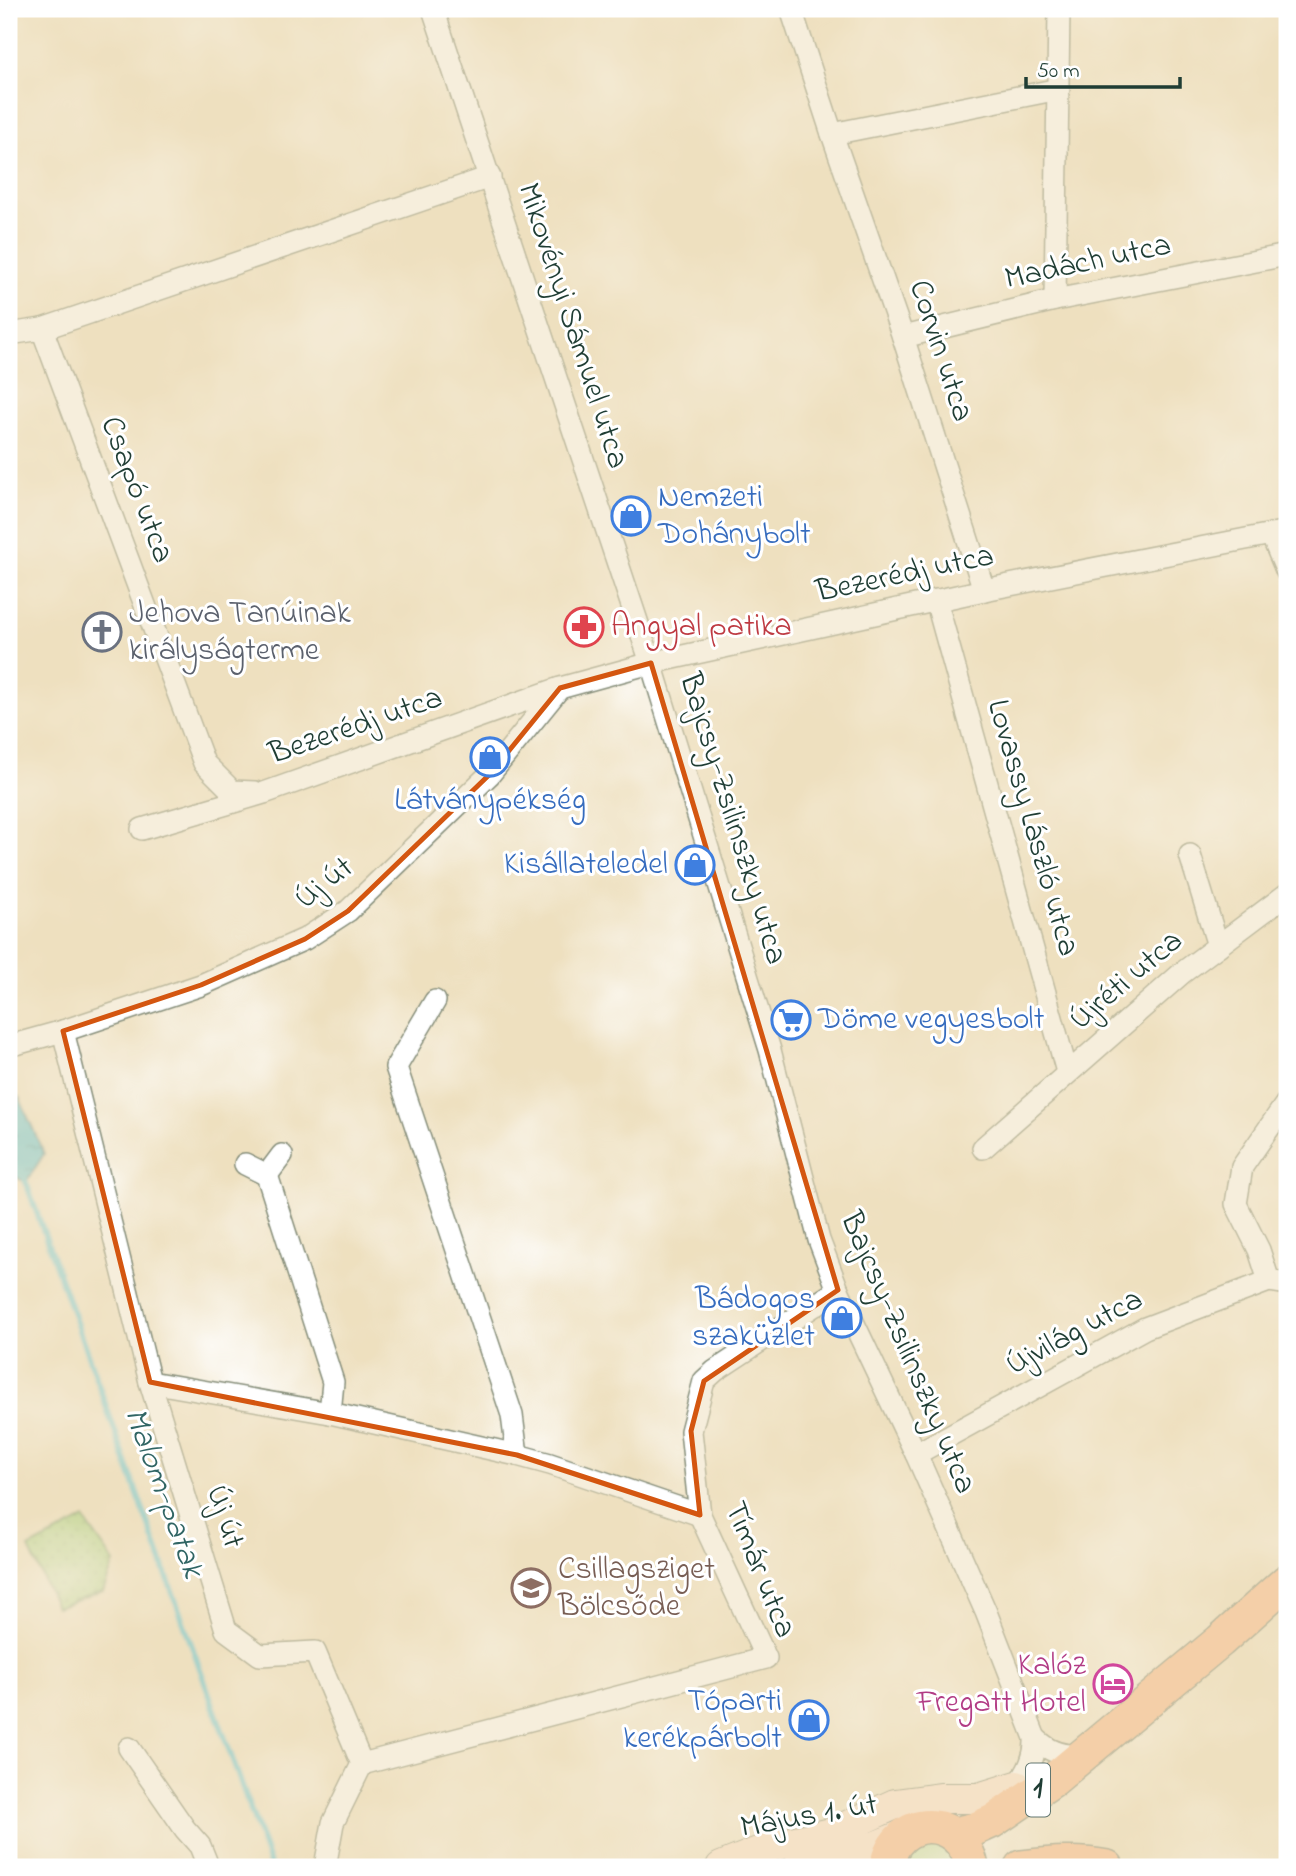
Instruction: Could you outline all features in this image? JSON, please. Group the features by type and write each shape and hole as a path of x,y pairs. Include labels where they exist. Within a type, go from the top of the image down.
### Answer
{"main road":[{"name":"1","path":"903,1835 928,1826 953,1834 993,1821 1053,1780 1220,1641 1287,1581"},
{"path":"724,1867 773,1846 832,1833 895,1804 940,1798 978,1798 1017,1786 1112,1730"},
{"path":"953,1834 963,1843 972,1867"},
{"path":"886,1867 888,1855 903,1835"},
{"name":"Május 1. út","path":"724,1867 788,1856 852,1851 876,1846 903,1835"},
{"path":"1021,1867 1055,1864 1107,1867"}],"street":[{"name":"Mikovényi Sámuel utca","path":"433,9 651,663"},
{"name":"Corvin utca","path":"791,9 903,337 984,590"},
{"path":"1055,300 1059,9"},
{"path":"832,134 1059,89"},
{"path":"9,334 42,329 489,177"},
{"name":"Madách utca","path":"903,337 1055,300 1287,255"},
{"name":"Csapó utca","path":"42,329 204,763 232,791 264,793"},
{"path":"1279,533 1287,572"},
{"name":"Bezerédj utca","path":"142,829 264,793 560,688 651,663 984,590 1279,533"},
{"name":"Lovassy László utca","path":"936,600 1067,1072"},
{"name":"Bajcsy-Zsilinszky utca","path":"651,663 770,1050 819,1240 838,1290 916,1454 986,1612 1035,1738"},
{"name":"Új út","path":"9,1046 201,985 305,939 348,911 490,774 560,688"},
{"name":"Újréti utca","path":"1190,855 1218,946"},
{"name":"Újréti utca","path":"983,1148 1182,973 1287,894"},
{"path":"435,1001 396,1067 512,1415 517,1455"},
{"name":"Új út","path":"63,1031 150,1382 226,1630 260,1655 315,1652 362,1764"},
{"name":"Újvilág utca","path":"916,1454 1145,1328 1278,1282 1236,1204 1241,1167 1287,1102"},
{"path":"267,1175 282,1155"},
{"path":"246,1164 267,1175 333,1382 330,1413"},
{"name":"Tímár utca","path":"362,1764 766,1658 700,1515 691,1431 704,1381 838,1290"},
{"path":"150,1382 330,1413 517,1455 700,1515"},
{"path":"1035,1738 1058,1754 1069,1755"},
{"path":"1017,1786 1027,1773 1035,1748 1035,1738"},
{"path":"128,1748 200,1846 205,1867"},
{"path":"325,1867 333,1823 362,1764"}],"highlighted area":[{"path":"651,663 838,1290 704,1381 691,1431 700,1515 517,1455 150,1382 63,1031 201,985 305,939 348,911 490,774 560,688"}],"green space":[{"path":"84,1519 114,1562 103,1592 56,1607 29,1548"},
{"path":"925,1843 945,1849 956,1867 902,1867 911,1852"}],"water":[{"path":"9,1094 19,1097 44,1154 26,1182 9,1174"}],"waterway":[{"name":"Malom-patak","path":"23,1174 271,1867"}],"place":[{"name":"Nemzeti Dohánybolt","path":"631,516"},
{"name":"Angyal patika","path":"584,627"},
{"name":"Jehova Tanúinak királyságterme","path":"102,632"},
{"name":"Látványpékség","path":"490,757"},
{"name":"Kisállateledel","path":"695,865"},
{"name":"Döme vegyesbolt","path":"791,1020"},
{"name":"Bádogos szaküzlet","path":"842,1318"},
{"name":"Csillagsziget Bölcsőde","path":"531,1588"},
{"name":"Kalóz Fregatt Hotel","path":"1113,1684"},
{"name":"Tóparti kerékpárbolt","path":"809,1720"}]}
